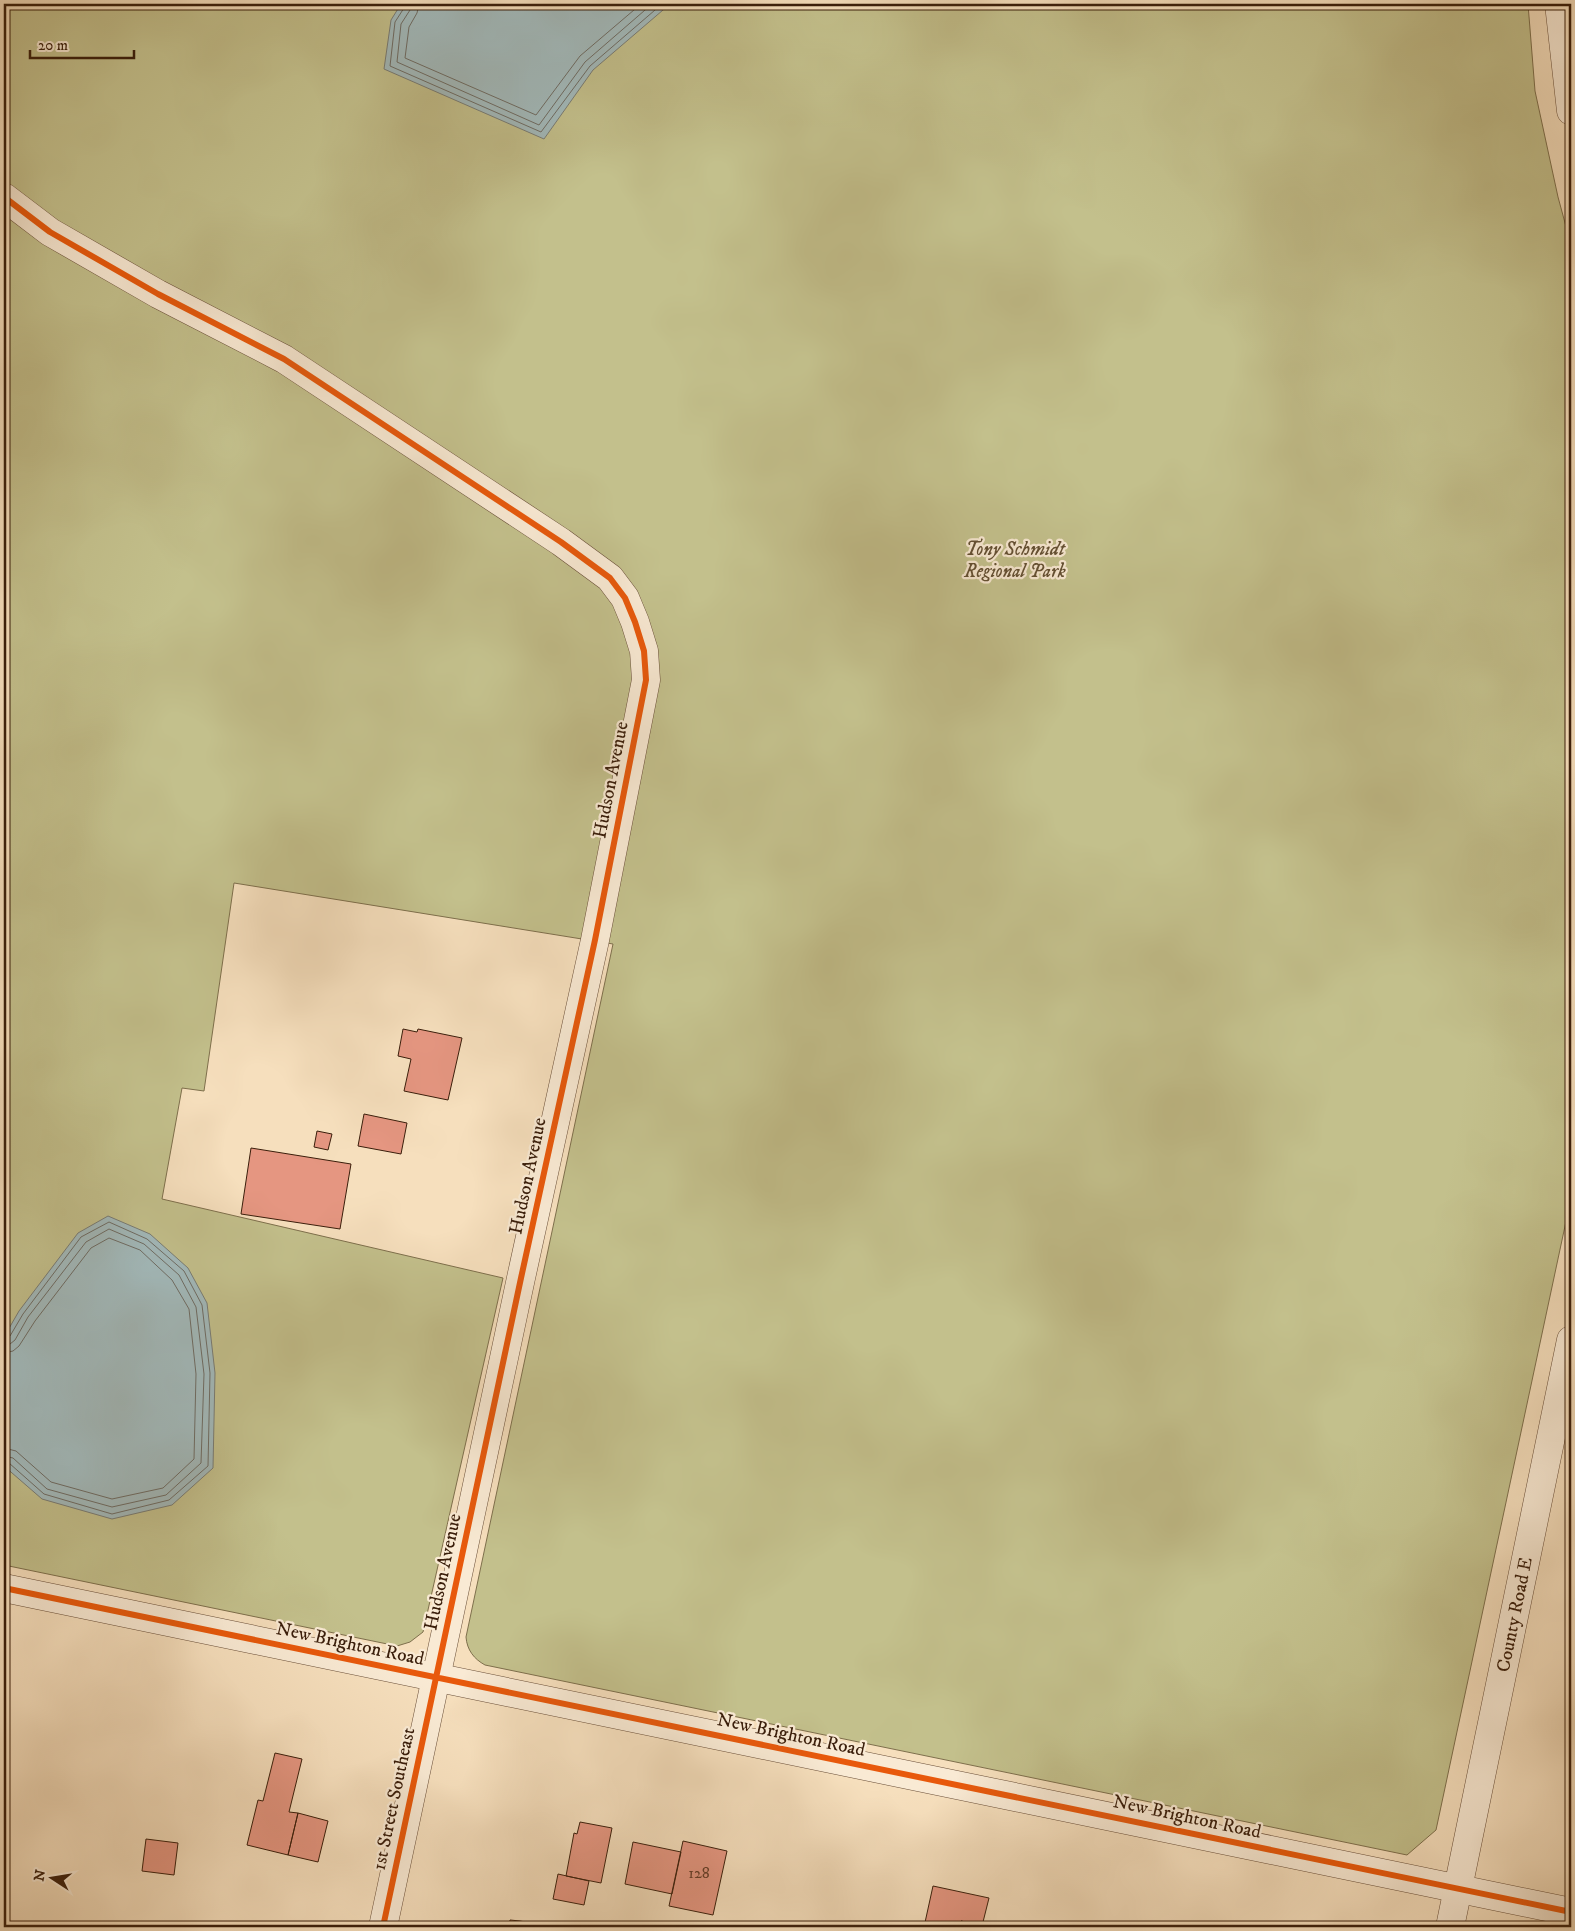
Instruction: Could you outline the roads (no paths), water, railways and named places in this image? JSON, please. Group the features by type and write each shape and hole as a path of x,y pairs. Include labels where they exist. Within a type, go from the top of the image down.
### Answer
{"street":[{"path":"1559,4 1571,111"},
{"name":"Hudson Avenue","path":"4,197 50,232 158,294 284,359 561,542 610,578 625,598 644,651 646,680 595,940 436,1677"},
{"name":"County Road E","path":"1450,1927 1571,1340"},
{"name":"New Brighton Road","path":"4,1588 1571,1912"},
{"name":"1st Street Southeast","path":"383,1927 436,1677"}],"water":[{"path":"401,4 670,4 593,70 544,139 384,69 391,20"},
{"path":"108,1216 150,1234 188,1268 207,1303 215,1373 213,1468 172,1505 112,1519 42,1499 4,1466 4,1337 19,1311 78,1233"}],"park label":[{"name":"Tony Schmidt Regional Park","path":"1015,560"}]}
